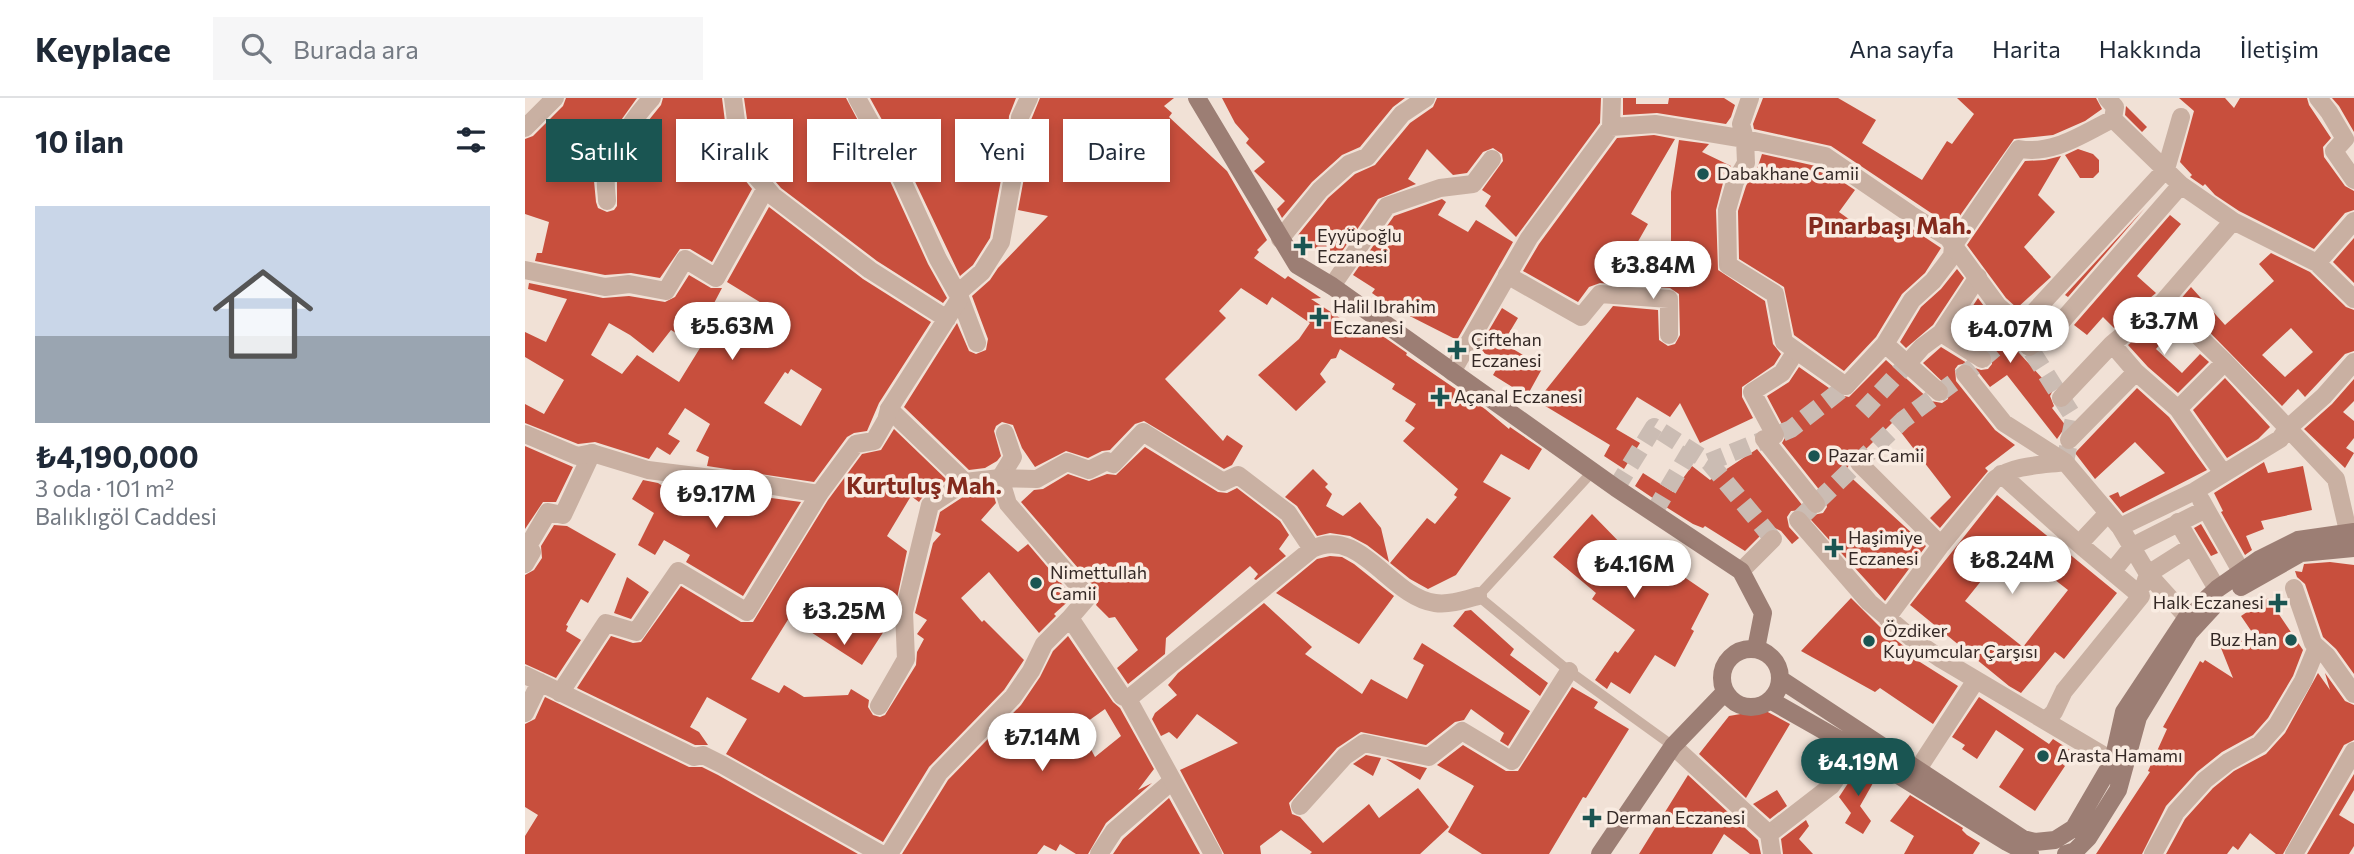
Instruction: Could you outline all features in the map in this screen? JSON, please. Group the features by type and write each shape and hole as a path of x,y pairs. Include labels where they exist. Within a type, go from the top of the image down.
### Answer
{"main road":[{"path":"1197,98 1297,264 1593,471 1741,570 1763,613 1756,649"},
{"path":"2007,843 2023,839 2045,842 2067,834 2074,828 2113,761 2125,712 2187,617 2217,589 2260,559 2298,540 2352,537"},
{"path":"2066,854 2088,838 2118,790 2139,718 2189,633 2214,605 2253,579 2301,553 2352,537"},
{"path":"1756,649 1764,652 1776,663 1780,679 1776,694 1770,701 1754,708 1737,705 1725,692 1721,674 1724,665 1738,651 1756,649"},
{"path":"1780,679 1861,743 2007,843 2030,854"},
{"path":"1599,854 1673,746 1725,692"},
{"path":"1770,701 1918,769 2007,843"}],"street":[{"path":"525,128 555,98"},
{"path":"607,201 606,177 620,141 638,113 652,98"},
{"path":"733,98 741,159 766,188 870,270 947,319"},
{"path":"857,98 900,176 938,259 959,296 978,342"},
{"path":"560,693 606,623 636,632 678,571 747,612 819,494 856,444 874,441 887,420 889,409 959,296 982,272 1001,242 1018,149 1020,117 1029,98"},
{"path":"1280,239 1321,190 1349,164 1367,157 1402,114 1426,98"},
{"path":"1452,372 1529,238 1612,127 1612,98"},
{"path":"1750,98 1741,124 1746,163 1735,183 1727,210 1728,265 1775,294 1784,342 1846,386 1885,344 1912,300 1933,281 1952,256 1953,246 2019,149 2035,152 2057,147 2113,119"},
{"path":"2108,98 2115,107 2113,119"},
{"path":"2318,98 2345,139 2334,151 2354,180"},
{"path":"1612,127 1655,124 1825,156 1948,238 1998,306 2021,326 2166,169 2181,117"},
{"path":"2113,119 2181,185 2233,221 2316,263 2354,299"},
{"path":"1332,286 1387,206 1440,188 1473,184 1492,159"},
{"path":"2029,347 2054,330 2181,185"},
{"path":"525,270 605,287 629,284 666,291 685,259 716,278 766,188"},
{"path":"2060,398 2112,344 2163,302 2233,221"},
{"path":"2316,263 2354,221"},
{"path":"1507,275 1581,317 1599,294 1669,299 1669,335"},
{"path":"1907,363 1941,333 1978,277"},
{"path":"2163,302 2225,362 2336,479 2352,537"},
{"path":"1941,333 1982,359"},
{"path":"1885,344 1939,392"},
{"path":"2112,344 2136,372 2178,410 2223,473"},
{"path":"1796,351 1782,373 1752,392 1769,437 1816,504"},
{"path":"2178,410 2225,362"},
{"path":"2079,544 2114,520 2195,491 2280,439 2287,429 2325,396 2354,362"},
{"path":"2069,440 2136,372"},
{"path":"1965,374 2004,423 2065,462 2114,520 2133,546 2148,575 2187,617"},
{"path":"889,409 965,482"},
{"path":"879,706 907,659 904,612 930,505 965,482 1000,478 1037,479 1067,462 1089,470 1107,461 1113,464 1143,432 1223,482 1238,475 1288,513 1312,549"},
{"path":"889,854 939,773 1013,697 1031,671 1044,644 1088,597 1008,504 1000,478 1013,457 1005,433"},
{"path":"525,435 577,456 592,453 648,470 819,494"},
{"path":"525,564 531,552 529,546 548,512 563,514 592,453"},
{"path":"1887,618 1941,545 2001,474 2065,462"},
{"path":"1859,463 1941,545"},
{"path":"2001,474 2141,596"},
{"path":"2195,491 2242,573"},
{"path":"2112,572 2133,546 2206,509"},
{"path":"1798,520 1853,584 1887,618 1924,647 2113,761"},
{"path":"2178,522 2217,589"},
{"path":"1741,570 1773,539"},
{"path":"1128,699 1312,549 1325,543 1340,544 1354,550 1411,593 1434,603 1456,602 1478,596"},
{"path":"2046,720 2054,712 2064,691 2141,596 2148,575 2192,546"},
{"path":"2294,588 2313,643 2327,656 2354,694"},
{"path":"1070,618 1122,696 1128,699 1213,854"},
{"path":"2153,854 2176,812 2206,780 2228,762 2260,744 2277,724 2303,681 2317,648"},
{"path":"1300,806 1345,757 1364,743 1429,757 1462,731 1512,761 1569,671"},
{"path":"525,713 533,679 694,757 703,755 723,765 881,854"},
{"path":"1918,769 1976,680"},
{"path":"1769,835 1831,786 1861,743"},
{"path":"1673,746 1769,835 1772,854"},
{"path":"2294,854 2354,751"},
{"path":"1099,854 1114,831 1172,781"}],"lane":[{"path":"1593,471 1478,596 1569,671 1673,746"}],"building":[{"path":"566,98 637,98 622,119 550,119 563,106"},
{"path":"663,98 722,98 725,119 676,119 676,182 746,182 752,189 712,262 690,249 680,249 660,278 631,273 605,275 535,261 537,253 542,253 549,222 525,214 525,139 533,136 546,123 546,182 594,182 598,208 607,212 617,206 617,182 662,182 662,119 650,119"},
{"path":"744,98 846,98 857,119 807,119 807,182 890,182 928,264 947,298 943,303 877,261 776,182 793,182 793,119 747,119"},
{"path":"870,98 1016,98 1009,119 955,119 955,182 1001,182 990,238 973,265 960,276 915,182 941,182 941,119 882,119"},
{"path":"1040,98 1174,98 1164,106 1172,113 1169,117 1227,171 1267,240 1257,250 1259,252 1254,258 1285,279 1288,276 1321,298 1311,299 1369,337 1374,330 1509,429 1510,427 1542,449 1529,470 1501,454 1483,482 1511,498 1456,575 1428,589 1390,563 1427,518 1435,524 1457,497 1454,495 1458,489 1403,441 1415,428 1405,421 1416,404 1392,389 1395,384 1340,349 1336,358 1331,359 1320,374 1326,382 1296,411 1258,375 1299,339 1310,323 1272,297 1267,305 1241,288 1219,311 1226,318 1165,379 1223,441 1227,435 1243,446 1232,465 1224,469 1144,421 1135,424 1110,450 1088,458 1066,451 1035,467 1022,448 1013,425 1002,422 994,431 1001,456 985,468 969,470 904,407 957,323 969,351 976,354 986,350 988,339 972,296 1048,216 1018,210 1023,182 1049,182 1049,119 1031,119"},
{"path":"1222,98 1405,98 1393,107 1360,147 1342,155 1312,182 1282,218 1277,209 1285,201 1254,171 1265,162 1246,143 1249,139 1235,123"},
{"path":"1437,98 1601,98 1600,123 1516,237 1485,206 1491,196 1482,190 1503,161 1502,154 1493,148 1483,152 1467,173 1453,175 1427,149 1408,179 1416,184 1378,199 1334,263 1298,235 1328,198 1355,174 1375,165 1410,123 1433,107"},
{"path":"1623,98 1636,98 1636,104 1668,104 1669,98 1724,98 1735,105 1726,124 1657,113 1623,115"},
{"path":"1763,98 1838,98 1876,120 1862,143 1922,180 1947,141 1952,144 1974,114 1957,98 2096,98 2102,109 2085,121 2053,135 2014,139 1952,227 1831,146 1754,129 1753,124"},
{"path":"2179,98 2225,98 2234,108 2240,98 2307,98 2331,138 2323,147 2324,157 2345,186 2354,191 2354,210 2345,213 2314,249 2239,211 2215,195 2205,184 2203,186 2190,177 2192,175 2180,162 2194,111"},
{"path":"2332,98 2354,98 2354,132 2339,106"},
{"path":"2126,106 2147,127 2142,132 2125,115"},
{"path":"1654,135 1675,139 1631,214 1648,224 1632,252 1671,255 1671,192 1679,140 1709,144 1702,152 1731,166 1724,179 1716,210 1718,270 1765,301 1773,344 1781,354 1774,365 1742,387 1742,397 1753,418 1700,443 1680,403 1670,417 1637,397 1616,429 1640,443 1624,469 1604,456 1610,445 1537,401 1613,306 1658,310 1659,340 1668,346 1675,344 1680,335 1679,294 1670,288 1600,283 1589,287 1578,302 1523,271 1539,244 1617,138"},
{"path":"2078,149 2093,154 2099,160 2099,172 2093,178 2080,178 2065,155"},
{"path":"1762,154 1820,167 1855,190 1839,212 1860,227 1874,222 1892,232 1899,220 1941,248 1925,273 1902,294 1876,337 1844,371 1794,335 1784,287 1739,259 1738,211 1746,186 1751,176 1754,178"},
{"path":"2061,156 2038,195 2055,212 2024,247 2051,277 2017,308 2006,298 1967,245 2025,161"},
{"path":"1442,199 1446,202 1438,215 1468,232 1476,220 1513,242 1457,340 1390,306 1372,293 1375,289 1353,275 1394,216"},
{"path":"769,207 863,279 931,322 879,403 867,431 847,437 814,482 707,466 709,457 696,451 710,424 685,408 668,434 680,441 670,455 657,447 649,459 595,442 578,444 525,423 525,404 544,414 564,380 525,357 525,332 546,342 567,299 528,289 529,283 603,298 629,296 665,302 675,297 689,275 711,288 722,288 703,324 733,344 763,304 727,282","holes":["609,323 653,353 671,330 700,348 679,382 637,355 622,374 591,355","791,369 822,389 801,426 764,403 785,372 788,374"]},
{"path":"2145,208 2068,297 2065,295"},
{"path":"2170,215 2181,224 2137,276 2156,293 2114,328 2103,317 2087,335 2074,325"},
{"path":"2354,238 2354,283 2333,262"},
{"path":"2271,253 2310,272 2346,307 2354,310 2354,351 2345,354 2305,397 2298,389 2282,406 2179,301 2191,287 2225,325 2274,281 2259,264","holes":["2291,328 2313,352 2285,377 2262,355"]},
{"path":"1957,269 1964,278 1933,325 1906,348 1900,342 1921,307 1941,289"},
{"path":"1978,298 2001,323 1998,326 2020,354 2053,390 2050,396 2054,406 2052,408 2066,426 2057,439 2007,375 1990,387 1975,368 1988,369 1992,364 1992,354 1957,330"},
{"path":"1502,308 1518,318 1503,343 1543,367 1527,396 1493,375 1500,363 1478,349"},
{"path":"2162,317 2174,328 2156,349 2182,373 2200,354 2209,362 2178,393 2128,345"},
{"path":"1941,347 1967,363 1958,365 1955,369 1956,381 1995,430 2015,445 1985,468 1988,471 1940,528 1930,518 1951,497 1893,422 1863,452 1851,456 1844,471 1926,546 1885,601 1802,510 1791,511 1787,517 1789,527 1799,538 1792,544 1781,531 1768,529 1766,526 1745,551 1705,526 1703,528 1693,524 1635,486 1643,473 1673,492 1692,466 1710,480 1757,449 1807,511 1813,515 1823,513 1827,507 1825,497 1782,443 1786,436 1785,430 1767,396 1789,382 1799,367 1839,395 1849,397 1886,360 1931,401 1942,403 1948,399 1949,388 1923,363"},
{"path":"2225,378 2270,427 2258,439 2227,458 2193,410"},
{"path":"2354,379 2354,401 2343,412 2354,421 2354,438 2346,448 2354,453 2345,468 2304,429 2332,404"},
{"path":"2137,388 2169,417 2207,470 2123,513 2109,496 2118,492 2120,497 2165,473 2135,442 2095,479 2075,453"},
{"path":"894,429 947,480 924,495 919,502 911,496 887,536 907,551 893,617 862,665 789,618 751,679 779,693 784,685 804,697 848,695 851,689 869,700 868,707 873,715 885,715 916,665 917,652 924,639 917,634 927,620 915,613 933,543 941,534 935,531 940,512 969,493 993,493 996,503 981,520 1018,552 1028,544 1073,597 1054,614 1056,616 1039,633 989,572 961,598 982,622 984,620 1024,660 1004,690 929,767 883,842 726,754 747,719 707,697 690,727 699,732 708,745 695,745 577,688 611,636 633,643 641,642 681,586 741,622 753,622 828,500 862,454 881,450"},
{"path":"525,446 573,467 556,502 543,502 525,529"},
{"path":"1145,447 1218,492 1227,493 1237,488 1280,521 1289,535 1279,549 1286,556 1256,580 1254,579 1258,574 1250,566 1166,638 1165,654 1128,684 1117,668 1138,650 1115,617 1109,618 1096,605 1099,599 1097,590 1021,502 1034,490 1043,489 1068,474 1089,481 1107,474 1116,475"},
{"path":"2264,462 2268,473 2303,466 2312,510 2261,521 2264,529 2246,536 2252,550 2245,555 2221,512 2223,511 2214,493"},
{"path":"1313,469 1328,484 1325,487 1332,494 1326,506 1343,516 1360,502 1381,528 1389,562 1350,536 1330,533 1317,536 1297,506 1285,497"},
{"path":"643,480 658,483 694,506 704,489 801,502 743,596 686,562 690,555 664,540 655,555 638,545 654,513 632,499"},
{"path":"1997,495 2117,593 2064,659 2055,652 2021,693 1910,605","holes":["2010,545 2068,590 2023,647 1965,601"]},
{"path":"1592,514 1627,550 1633,542 1709,594 1675,667 1655,655 1630,694 1611,682 1607,689 1595,680 1615,651 1618,653 1635,630 1592,599 1596,593 1553,557"},
{"path":"2201,524 2218,553 2211,556 2194,528"},
{"path":"554,525 567,526 616,554 588,603 581,599 566,625 566,631 581,640 556,678 525,664 525,575 534,570 542,558 541,546"},
{"path":"1342,557 1354,564 1394,596 1359,644 1276,593 1317,559"},
{"path":"2330,562 2354,565 2354,674 2336,649 2323,637 2305,584 2295,571 2302,572 2304,564"},
{"path":"627,577 649,592 631,619 614,613"},
{"path":"1851,598 1880,627 1915,655 1912,657 1958,686 1933,724 1880,688 1875,692 1801,651"},
{"path":"2268,598 2303,650 2293,676 2268,718 2253,735 2222,752 2197,772 2166,806 2142,854 2096,854 2150,772 2148,771 2167,729 2163,727 2200,661 2203,663 2205,660 2233,678 2221,648 2254,635 2241,616"},
{"path":"1264,603 1312,647 1305,654 1362,694 1371,679 1407,699 1424,665 1413,659 1422,643 1530,711 1508,746 1500,741 1504,733 1471,709 1464,720 1455,722 1426,745 1361,732 1337,748 1289,803 1292,814 1300,817 1323,843 1369,804 1379,818 1418,788 1449,827 1420,854 1310,854 1312,852 1281,830 1260,846 1261,854 1224,854 1180,770 1238,743 1197,714 1177,739 1169,732 1161,736 1152,719 1155,713 1177,695 1168,685 1178,673"},
{"path":"1471,610 1514,649 1510,655 1548,683 1540,696 1453,626 1465,611"},
{"path":"1068,636 1113,702 1120,708 1154,769 1138,790 1152,783 1106,823 1088,854 1076,854 1060,844 1056,851 1044,845 1037,854 902,854 948,780 1021,705 1053,651","holes":["1105,709 1121,736 1095,757 1084,736 1084,724"]},
{"path":"2318,673 2330,690 2325,673 2345,701 2354,705 2354,740 2344,745 2283,854 2276,854 2250,833 2238,850 2233,846 2227,854 2166,854 2185,819 2213,788 2234,771 2266,754 2285,733"},
{"path":"1572,687 1598,702 1594,708 1629,729 1549,854 1482,854 1448,832 1474,786 1437,765 1463,745 1506,771 1518,771"},
{"path":"545,697 689,767 702,767 718,775 858,854 525,854 525,836 538,815 525,807 525,724 535,719"},
{"name":"Arasta Hamamı","path":"1979,697 2049,744 2053,739 2070,750 2061,763 2065,766 2035,811 1999,787 2024,749 1996,730 1977,759 1962,749 1965,745 1952,737"},
{"path":"1764,710 1790,724 1746,798 1699,754 1729,716"},
{"path":"1366,755 1381,758 1373,776 1353,764"},
{"path":"1386,759 1427,768 1420,780"},
{"path":"1860,765 1877,776 1860,806 1871,821 1863,834 1845,823 1851,813 1839,797"},
{"path":"2354,774 2354,790 2339,815 2354,824 2354,846 2349,854 2307,854"},
{"path":"1688,775 1758,840 1761,854 1750,854 1724,834 1712,854 1639,854"},
{"path":"1777,790 1787,806 1770,819 1753,804"},
{"path":"1910,795 1963,828 1967,835 1980,843 1973,854 1904,854 1914,836 1890,821"},
{"path":"1169,798 1200,854 1113,854 1123,839"},
{"path":"1806,820 1809,826 1799,839 1813,854 1783,854 1781,839"}],"tunnel":[{"path":"1798,520 1903,420 1965,374 2021,326 2029,347 2074,418 2065,462"},
{"path":"1862,412 1908,363"},
{"path":"1616,488 1654,427 1709,462 1791,429 1846,386"},
{"path":"1654,512 1691,450"},
{"path":"1709,462 1773,539"}],"place":[{"name":"Dabakhane Camii","path":"1703,174"},
{"name":"Eyyüpoğlu Eczanesi","path":"1303,246"},
{"name":"Halil Ibrahim Eczanesi","path":"1319,317"},
{"name":"Çiftehan Eczanesi","path":"1457,350"},
{"name":"Açanal Eczanesi","path":"1440,397"},
{"name":"Pazar Camii","path":"1814,456"},
{"name":"Haşimiye Eczanesi","path":"1834,548"},
{"name":"Nimettullah Camii","path":"1036,583"},
{"name":"Halk Eczanesi","path":"2278,603"},
{"name":"Buz Han","path":"2291,640"},
{"name":"Özdiker Kuyumcular Çarşısı","path":"1869,641"},
{"name":"Arasta Hamamı","path":"2043,756"},
{"name":"Derman Eczanesi","path":"1592,818"}],"district":[{"name":"Pınarbaşı Mah.","path":"1890,226"},
{"name":"Kurtuluş Mah.","path":"924,486"}]}
